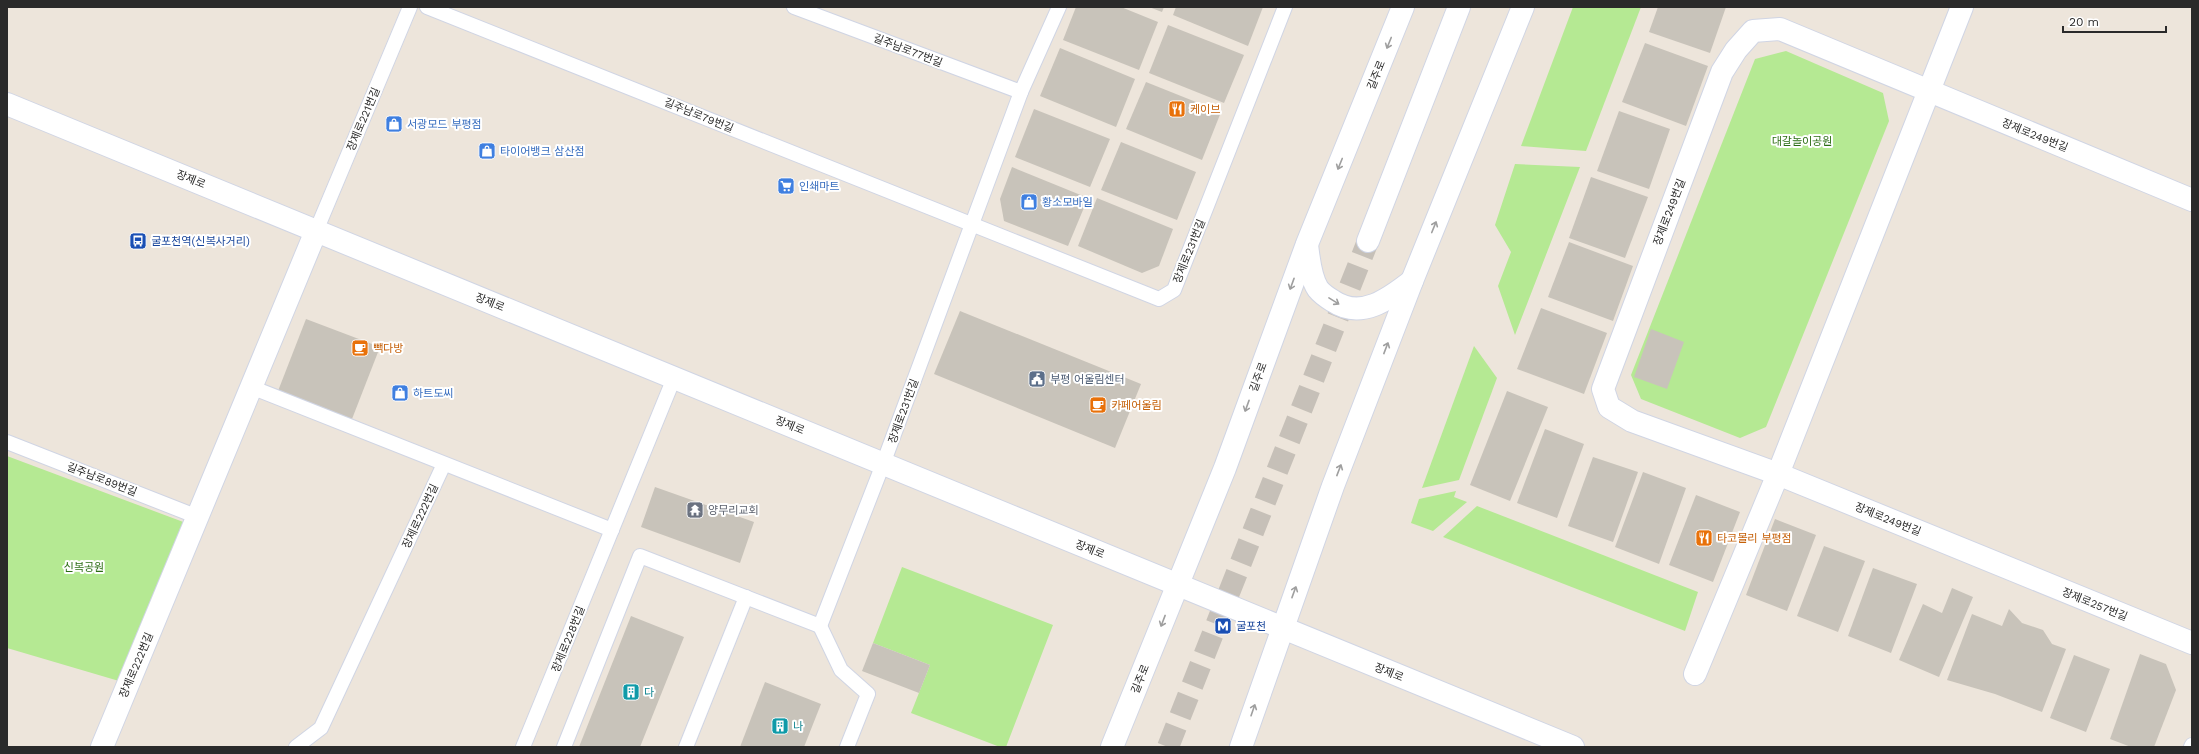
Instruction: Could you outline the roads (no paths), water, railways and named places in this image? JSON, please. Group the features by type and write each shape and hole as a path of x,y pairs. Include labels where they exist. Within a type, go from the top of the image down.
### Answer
{"main road":[{"name":"길주로","path":"1112,747 1224,468 1307,244 1403,7"},
{"path":"1368,241 1459,7"},
{"path":"1241,747 1281,628 1332,486 1412,281 1523,7"},
{"path":"1695,674 1778,474 1962,7"},
{"name":"장제로249번길","path":"1998,564 1778,474 1632,421 1609,407 1603,390 1722,72 1736,50 1753,31 1780,29 1928,92 2192,200"},
{"name":"장제로","path":"7,104 1573,747"},
{"name":"장제로222번길","path":"107,746 198,516 316,231"},
{"path":"1307,244 1310,269 1318,289 1336,304 1351,309 1366,308 1393,296 1412,281"},
{"name":"장제로257번길","path":"1998,564 2192,643"}],"lane":[{"name":"장제로221번길","path":"316,231 410,7"},
{"name":"길주남로79번길","path":"427,7 972,223"},
{"name":"길주남로77번길","path":"794,7 1021,92"},
{"name":"장제로231번길","path":"820,626 884,464 1021,92 1059,7"},
{"name":"장제로231번길","path":"972,223 1159,299 1174,290 1285,7"},
{"name":"장제로228번길","path":"523,747 674,378"},
{"path":"251,387 612,530"},
{"name":"길주남로89번길","path":"7,442 198,516"},
{"name":"장제로222번길","path":"296,747 321,728 444,464"},
{"path":"564,747 640,556 820,626 841,670 868,694 847,747"},
{"path":"686,747 746,597"}],"tunnel":[{"path":"1168,747 1368,241"}],"place":[{"name":"케이브","path":"1177,109"},
{"name":"서광모드 부평점","path":"394,124"},
{"name":"타이어뱅크 삼산점","path":"487,151"},
{"name":"인쇄마트","path":"786,186"},
{"name":"황소모바일","path":"1029,202"},
{"name":"굴포천역(신복사거리)","path":"138,241"},
{"name":"빽다방","path":"360,348"},
{"name":"부평 어울림센터","path":"1037,379"},
{"name":"하트도씨","path":"400,393"},
{"name":"카페어울림","path":"1098,405"},
{"name":"양무리교회","path":"695,510"},
{"name":"타코몰리 부평점","path":"1704,538"},
{"name":"굴포천","path":"1223,626"},
{"name":"다","path":"631,692"},
{"name":"나","path":"780,726"}],"park label":[{"name":"대갈놀이공원","path":"1802,141"},
{"name":"신복공원","path":"84,567"}]}
